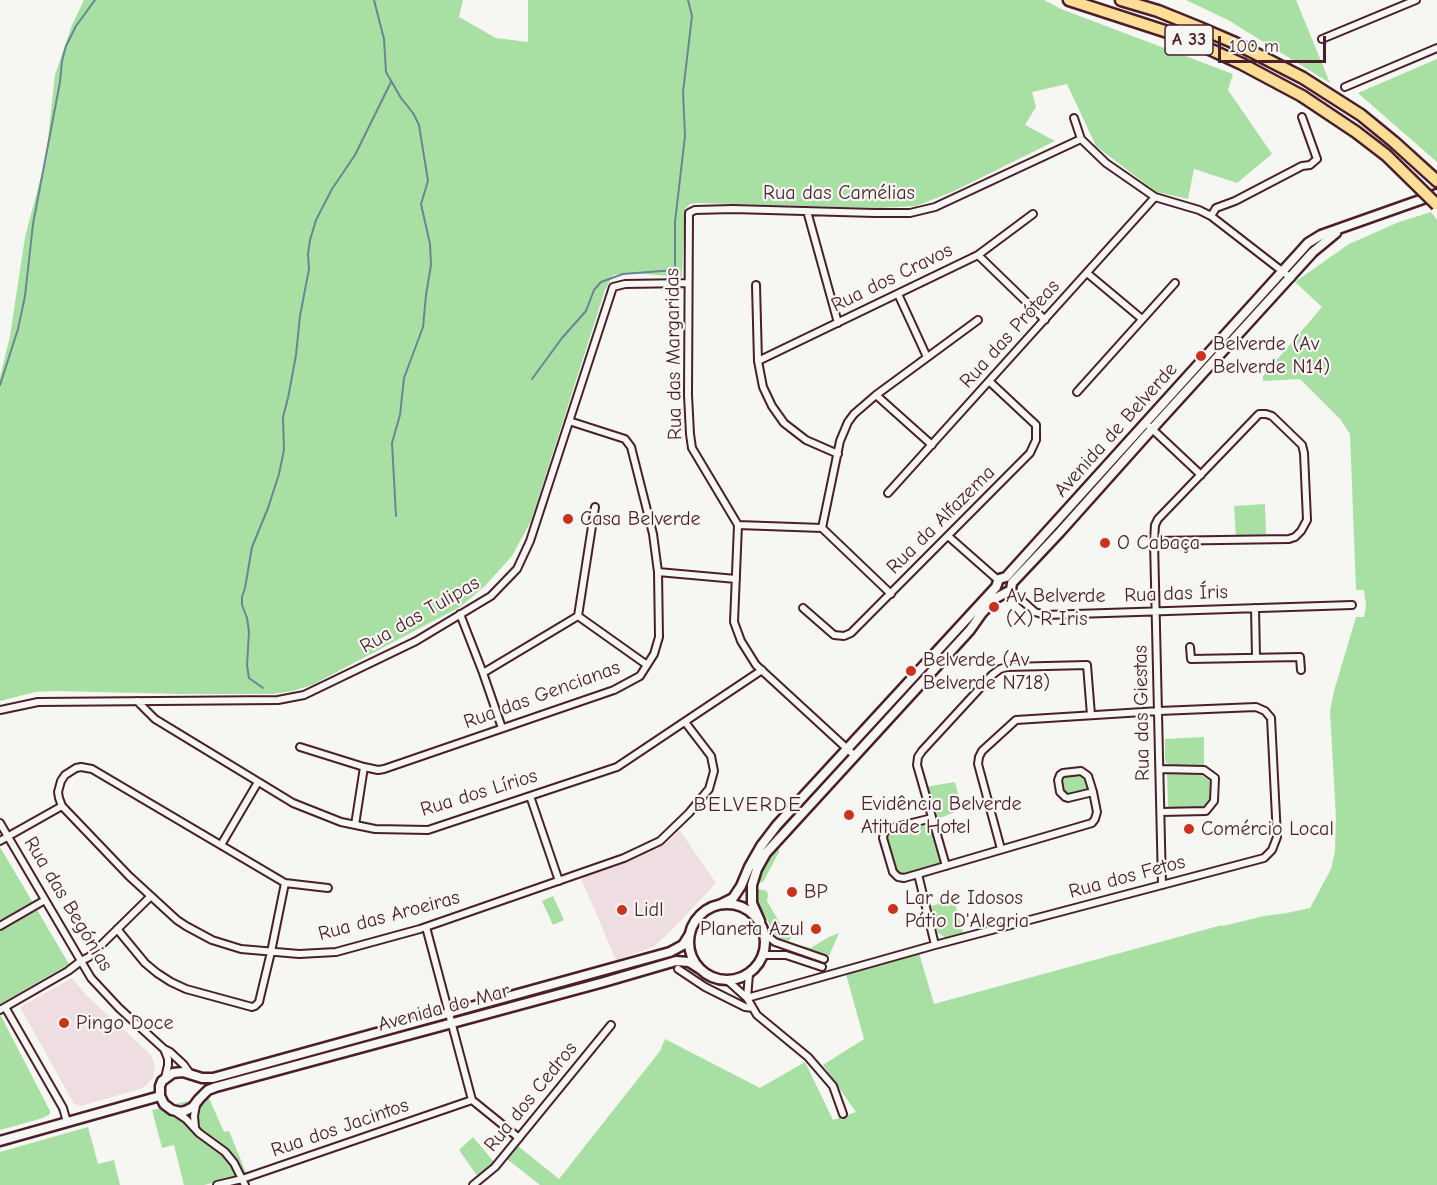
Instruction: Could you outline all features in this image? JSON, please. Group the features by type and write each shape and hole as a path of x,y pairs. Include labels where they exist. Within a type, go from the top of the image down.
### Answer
{"highway":[{"name":"A 33","path":"1069,0 1183,37 1242,64 1302,96 1378,149 1437,205"},
{"name":"A 33","path":"1120,0 1158,11 1209,32 1303,78 1361,116 1437,181"}],"main road":[{"path":"1344,226 1437,194"},
{"name":"Avenida de Belverde","path":"1149,426 1282,271 1315,238 1344,226"},
{"name":"Avenida de Belverde","path":"721,904 733,898 760,846 777,825 1004,585 1149,426 1291,278 1313,252 1344,226"},
{"name":"Avenida de Belverde","path":"760,921 752,903 752,885 757,869 766,853 970,630 1004,585"},
{"path":"732,904 743,907 752,912 760,921 765,933 764,955 749,974 739,979 717,979 700,969 694,961 689,943 692,926 701,914 711,907 732,904"},
{"name":"Avenida do Mar","path":"165,1078 178,1072 213,1078 450,1013 670,952 687,941 690,933"},
{"name":"Avenida do Mar","path":"172,1110 181,1112 190,1110 208,1090 216,1087 676,961 689,962 700,969"},
{"path":"192,1076 200,1089 198,1101"},
{"path":"165,1078 160,1086 160,1096 164,1104 172,1110"},
{"path":"0,1141 160,1096"}],"street":[{"path":"1323,39 1416,0"},
{"path":"1346,87 1437,48"},
{"path":"1211,216 1216,208 1235,201 1302,166 1310,165 1317,159 1302,117"},
{"path":"1074,118 1081,139 1106,163 1155,197 1211,216 1291,278"},
{"name":"Rua das Camélias","path":"689,213 694,210 732,209 910,213 935,207 1081,139"},
{"name":"Rua das Próteas","path":"888,492 990,382 1155,197"},
{"path":"807,211 838,323"},
{"name":"Rua das Margaridas","path":"689,213 688,395 692,448 738,525"},
{"name":"Rua dos Cravos","path":"758,361 978,255 1033,214"},
{"path":"978,255 1045,320"},
{"path":"1087,273 1142,319"},
{"name":"Rua das Tulipas","path":"0,710 38,702 278,700 304,695 416,641 491,596 517,569 530,541 613,287 625,284 688,283"},
{"path":"1077,392 1175,284"},
{"path":"756,285 758,361 763,387 772,406 784,423 806,440 838,454"},
{"path":"898,294 927,357"},
{"path":"822,528 840,441 848,422 876,395 978,320"},
{"name":"Rua da Alfazema","path":"802,608 829,632 844,636 851,633 1029,453 1036,440 1036,425 990,382"},
{"path":"876,395 932,445"},
{"path":"1269,414 1300,443 1303,448 1306,484 1306,523 1299,533 1289,539 1154,541 1156,522 1256,416 1269,414"},
{"name":"Rua das Gencianas","path":"300,747 364,767 384,769 614,690 640,676 654,654 659,637 658,572 653,534 631,447 625,439 569,421"},
{"path":"1149,426 1200,475"},
{"path":"578,616 595,507"},
{"path":"855,756 756,665 741,641 734,622 738,525 822,528 891,594"},
{"name":"Rua das Íris","path":"948,536 1035,612 1045,615 1352,605"},
{"name":"Rua das Giestas","path":"1154,541 1162,885"},
{"path":"658,572 736,579"},
{"path":"1255,608 1256,657"},
{"path":"460,614 502,728"},
{"path":"483,673 578,616"},
{"path":"578,616 647,664"},
{"path":"1190,647 1191,659 1300,657 1300,670"},
{"path":"946,866 917,765 918,757 992,675 1007,667 1087,665 1091,715"},
{"name":"Rua dos Lírios","path":"137,700 155,719 293,803 341,822 375,829 428,830 617,767 762,670"},
{"name":"Rua dos Fetos","path":"747,998 935,945 1261,859 1270,853 1276,844 1277,837 1272,722 1268,713 1256,708 1159,711"},
{"path":"1001,849 978,764 982,751 1016,720 1159,711"},
{"name":"Rua das Aroeiras","path":"62,806 129,876 177,920 212,940 241,949 272,952 299,954 336,952 426,927 624,858 660,841 689,813 709,789 714,771 711,756 685,722"},
{"path":"0,841 62,806 58,792 61,781 65,775 81,767 93,769 285,883 328,888"},
{"path":"355,825 364,767"},
{"path":"1160,769 1203,770 1215,778 1214,801 1206,811 1161,812"},
{"path":"932,818 888,829 883,835 895,875 901,878 918,874 1092,823 1097,812 1093,792 1088,776 1083,771 1063,773 1058,778 1060,792 1066,798 1093,792"},
{"path":"221,845 258,782"},
{"path":"530,796 559,880"},
{"name":"Rua das Begónias","path":"0,824 91,978 120,1008 184,1065 192,1076"},
{"path":"918,874 935,945"},
{"path":"117,929 145,963 171,982 186,989 252,1007 260,1002 285,883"},
{"path":"67,1122 63,1108 3,1008 88,957 151,896"},
{"path":"0,926 45,900"},
{"path":"426,927 472,1100 519,1138"},
{"path":"765,933 775,942 824,959"},
{"path":"764,955 786,955 822,967"},
{"path":"678,969 705,987 745,1008 753,1008"},
{"path":"747,998 749,974"},
{"path":"727,980 747,998 757,1015 808,1057 833,1086 843,1114"},
{"name":"Rua dos Cedros","path":"473,1185 495,1167 611,1025"},
{"path":"164,1049 168,1059 165,1078"},
{"name":"Rua dos Jacintos","path":"217,1185 244,1182 472,1100"},
{"path":"195,1128 194,1116 198,1101"},
{"path":"172,1110 225,1152 244,1182"}],"shaded area":[{"path":"680,831 716,883 653,947 616,960 580,876 664,845"},
{"path":"72,978 87,996 151,1055 155,1067 153,1078 143,1088 81,1106 74,1104 20,1007"}],"green space":[{"path":"84,0 463,0 459,17 496,38 528,42 528,0 1044,0 1061,9 1233,74 1228,90 1272,154 1237,183 1194,169 1188,199 1156,192 1096,146 1067,84 1032,92 1036,107 1025,125 1055,141 952,192 916,206 880,208 690,204 685,209 682,277 632,273 613,275 605,290 531,521 512,556 485,586 460,607 312,685 292,691 273,694 182,694 55,691 35,692 0,701 0,377 10,336 25,237 46,158 55,75 72,25"},
{"path":"1186,0 1296,0 1330,83 1228,20"},
{"path":"1437,59 1437,162 1358,93"},
{"path":"1431,212 1437,220 1437,1185 540,1185 507,1159 518,1146 559,1179 660,1051 665,1039 760,1088 805,1062 833,1120 856,1112 823,1065 864,1039 846,974 919,953 934,1004 1222,925 1310,908 1331,869 1335,851 1336,818 1330,711 1356,617 1364,617 1366,606 1364,590 1356,590 1350,434 1341,420 1300,379 1263,381 1263,376 1322,307 1295,282 1349,244 1399,222"},
{"path":"1265,504 1266,535 1236,537 1234,506"},
{"path":"1204,737 1204,766 1166,763 1165,739"},
{"path":"1078,772 1086,777 1089,790 1069,796 1062,791 1061,777"},
{"path":"1167,773 1200,774 1210,781 1210,798 1203,807 1168,807"},
{"path":"955,782 962,809 935,820 925,787"},
{"path":"925,823 931,826 941,862 938,865 902,874 895,869 887,841 888,835 891,832"},
{"path":"777,845 779,852 763,882 757,883 760,870"},
{"path":"0,847 69,964 0,1004"},
{"path":"758,889 767,891 767,901 786,934 791,935 788,941 778,938 773,932 758,905 756,894"},
{"path":"553,896 564,920 553,925 542,901"},
{"path":"954,900 964,935 946,938 938,933 931,906"},
{"path":"839,933 829,956 794,944 811,948"},
{"path":"0,1014 50,1114 0,1130"},
{"path":"208,1096 224,1132 229,1131 247,1175 204,1185 184,1185 174,1145 162,1148 152,1110"},
{"path":"88,1127 98,1164 114,1160 120,1185 0,1185 0,1152"},
{"path":"473,1137 494,1162 478,1177 459,1150"}],"waterway":[{"path":"0,385 18,329 25,296 33,224 62,61 66,46 76,26 95,0"},
{"path":"374,0 384,39 386,72 419,125 428,181 421,204 430,244 431,265 423,327 404,378 400,415 392,443 396,516"},
{"path":"532,379 562,338 586,311 594,290 601,282 623,274 675,270 675,222 685,136 683,92 692,16 688,0"},
{"path":"263,688 249,678 247,665 249,632 242,597 252,547 268,508 284,450 283,417 296,355 300,316 309,269 310,240 316,220 332,189 355,155 391,82"}],"place":[{"name":"Belverde (Av Belverde N14)","path":"1201,356"},
{"name":"Casa Belverde","path":"568,519"},
{"name":"O Cabaça","path":"1105,543"},
{"name":"Av Belverde (X) R Iris","path":"994,607"},
{"name":"Belverde (Av Belverde N718)","path":"911,671"},
{"name":"Evidência Belverde Atitude Hotel","path":"849,815"},
{"name":"Comércio Local","path":"1189,829"},
{"name":"BP","path":"792,892"},
{"name":"Lar de Idosos Pátio D'Alegria","path":"893,909"},
{"name":"Lidl","path":"622,910"},
{"name":"Planeta Azul","path":"816,929"},
{"name":"Pingo Doce","path":"64,1023"}],"district":[{"name":"BELVERDE","path":"748,805"}]}
